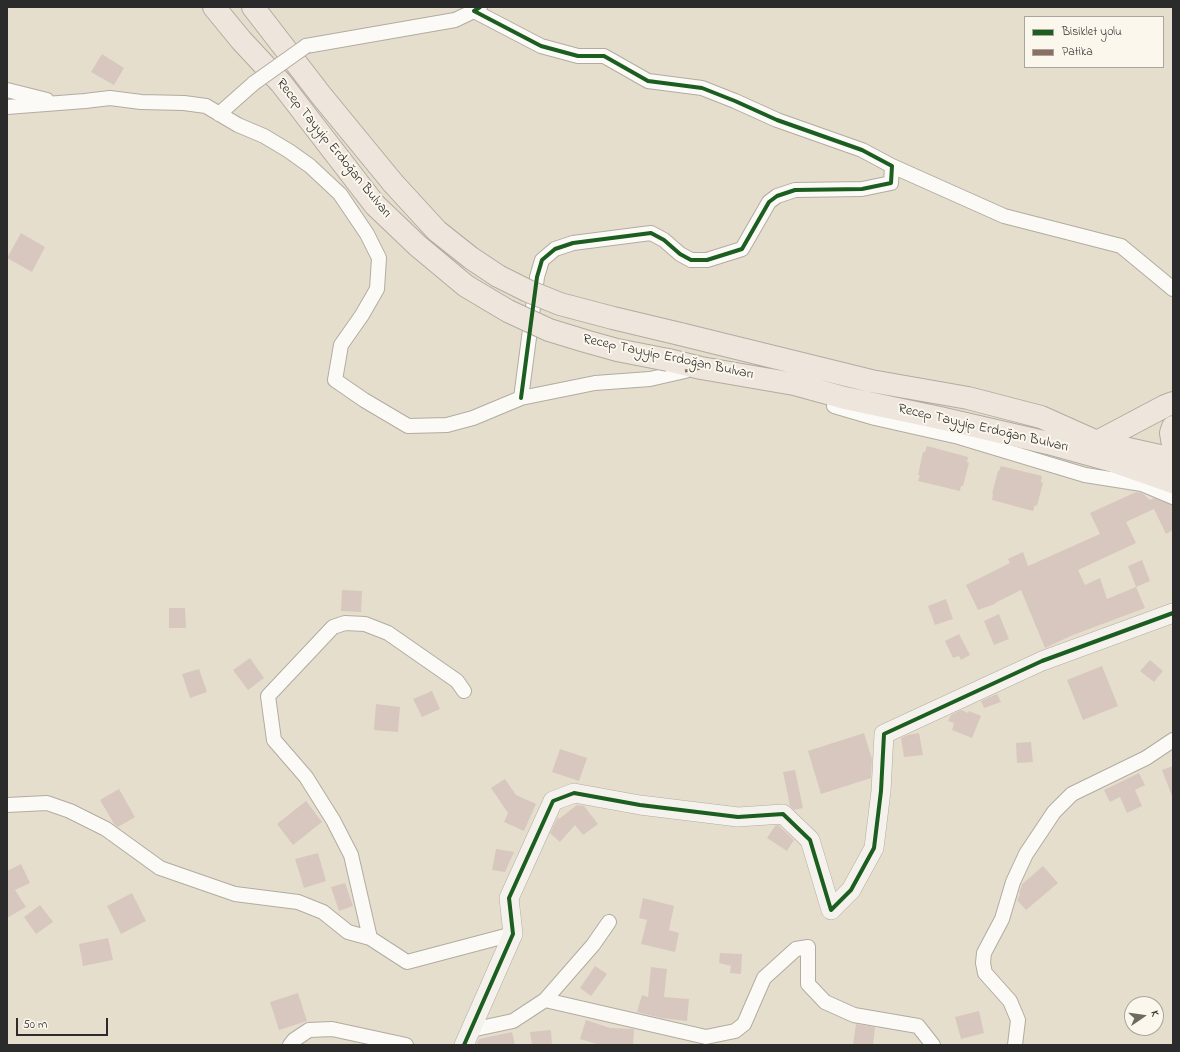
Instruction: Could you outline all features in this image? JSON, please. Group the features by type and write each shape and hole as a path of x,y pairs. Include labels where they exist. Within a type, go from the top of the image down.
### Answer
{"main road":[{"name":"Recep Tayyip Erdoğan Bulvarı","path":"214,7 241,40 281,83 375,205 418,246 466,286 508,311 549,330 617,350 677,365 794,384 845,398 1048,443 1113,461 1173,482"},
{"name":"Recep Tayyip Erdoğan Bulvarı","path":"253,7 320,94 393,183 438,232 498,276 528,291 560,304 612,318 871,381 968,398 1041,417 1097,442 1173,459"},
{"path":"1097,442 1173,403"},
{"path":"1173,427 1171,433 1173,445"}],"street":[{"path":"219,114 254,83 306,46 456,20 477,9 541,46 578,56 604,56 648,81 702,88 777,120 862,150 892,166 1004,216 1121,246 1173,289"},
{"path":"7,90 59,103"},
{"path":"7,107 110,98 141,102 184,103 206,106 238,125 271,140 310,166 340,194 366,234 379,258 377,289 362,315 341,344 335,380 364,400 408,426 447,425 473,418 521,398 595,383 650,379 677,365"},
{"path":"521,398 537,277 542,260 555,249 573,242 651,233 664,240 680,254 692,260 707,260 742,249 769,202 777,196 795,190 862,189 891,183 892,166"},
{"path":"834,406 875,418 959,437 1085,475 1142,484 1173,497"},
{"path":"468,1038 513,934 509,898 553,801 574,793 640,805 738,817 783,814 810,840 831,910 851,890 874,848 881,791 884,734 1042,661 1173,613"},
{"path":"370,938 351,855 333,820 306,776 274,740 268,696 333,627 345,623 365,624 388,633 457,681 464,691"},
{"path":"1016,1045 1018,1020 1010,1001 985,973 982,963 984,953 1002,919 1013,882 1026,854 1054,812 1072,794 1146,758 1173,740"},
{"path":"7,804 47,803 70,811 106,829 160,868 236,894 298,902 323,912 348,932 370,938 407,962 513,934"},
{"path":"468,1038 512,1021 545,1000 593,945 609,922"},
{"path":"545,1000 706,1037 735,1032 744,1024 764,978 796,949 808,947 808,984 825,1002 854,1015 918,1026 933,1045"},
{"path":"290,1045 294,1040 309,1030 332,1029 406,1045"}],"building":[{"path":"102,54 124,68 114,85 91,72"},
{"path":"21,233 45,247 32,272 7,258"},
{"path":"927,446 968,457 967,462 969,463 963,486 961,486 960,491 918,481 923,452 925,452"},
{"path":"1001,466 1042,476 1041,482 1043,483 1037,506 1035,505 1033,511 992,500 992,494 998,471"},
{"path":"1136,492 1142,493 1150,500 1154,498 1173,505 1173,530 1166,534 1154,509 1126,522 1136,543 1078,570 1085,585 1100,578 1107,599 1136,587 1145,608 1073,635 1045,648 1021,590 995,604 978,610 966,585 1010,563 1008,559 1023,552 1028,566 1100,534 1090,513"},
{"path":"1142,560 1150,581 1136,587 1128,566"},
{"path":"342,590 362,591 361,612 341,611"},
{"path":"946,599 953,619 935,625 928,606"},
{"path":"169,608 185,608 186,628 169,628"},
{"path":"999,614 1009,639 994,645 984,621"},
{"path":"959,634 970,655 961,660 959,656 953,658 945,641"},
{"path":"250,658 264,678 248,690 233,670"},
{"path":"1150,660 1163,671 1154,682 1140,671"},
{"path":"1102,666 1118,706 1083,720 1067,680"},
{"path":"199,669 207,692 190,698 182,674"},
{"path":"432,691 440,709 422,717 413,699"},
{"path":"997,694 1001,702 984,708 981,701"},
{"path":"376,704 400,707 398,732 374,730"},
{"path":"961,710 968,713 969,711 981,716 972,738 952,730 954,723 948,721 951,715"},
{"path":"864,733 872,759 871,778 821,794 808,751"},
{"path":"919,733 923,755 904,757 901,738"},
{"path":"1031,742 1033,762 1017,763 1016,743"},
{"path":"560,749 587,758 579,781 552,772"},
{"path":"1173,766 1173,796 1172,796 1162,770"},
{"path":"795,770 803,808 794,810 790,806 783,772"},
{"path":"1139,773 1145,785 1135,790 1142,806 1127,813 1120,797 1110,802 1104,790"},
{"path":"505,779 516,795 536,804 524,831 504,822 508,813 491,788"},
{"path":"119,789 135,817 118,827 114,824 100,800"},
{"path":"306,801 322,822 293,845 277,824"},
{"path":"577,805 584,806 598,824 583,835 575,825 560,842 550,833 558,817 559,819"},
{"path":"778,825 794,840 787,851 767,838 775,826"},
{"path":"496,849 514,852 505,872 492,870"},
{"path":"318,853 326,881 304,888 295,859"},
{"path":"21,864 30,883 15,890 26,907 7,918 7,871"},
{"path":"1043,866 1058,883 1026,910 1017,900 1020,894 1019,892 1022,886 1021,885"},
{"path":"345,883 353,906 339,911 331,887"},
{"path":"132,893 146,921 121,934 107,906"},
{"path":"643,898 674,906 669,930 679,933 675,952 641,944 647,920 639,918"},
{"path":"40,905 53,922 36,934 24,917"},
{"path":"108,938 113,960 83,966 79,944"},
{"path":"720,953 742,954 741,974 730,973 731,966 719,963"},
{"path":"595,966 607,974 591,996 580,988"},
{"path":"651,967 667,969 664,997 689,999 687,1021 661,1018 637,1012 642,995 648,997"},
{"path":"298,993 307,1021 279,1030 270,1002"},
{"path":"979,1011 984,1033 961,1039 955,1017"},
{"path":"586,1020 610,1028 634,1029 633,1045 601,1045 580,1039"},
{"path":"856,1024 875,1027 873,1045 853,1045"},
{"path":"551,1030 552,1045 532,1045 530,1032"},
{"path":"512,1032 515,1045 476,1045 479,1039"}],"marked path":[{"path":"685,371 701,368"}],"cycle path":[{"path":"480,7 474,11 541,46 578,56 604,56 648,81 702,88 777,120 862,150 892,166 891,183 862,189 795,190 777,196 769,202 742,249 707,260 691,260 680,254 664,240 651,233 573,243 555,249 542,260 537,277 521,398"},
{"path":"464,1045 513,934 509,898 553,801 574,793 640,805 738,817 783,814 810,840 831,910 851,890 874,848 881,791 884,734 1042,661 1173,613"}]}
